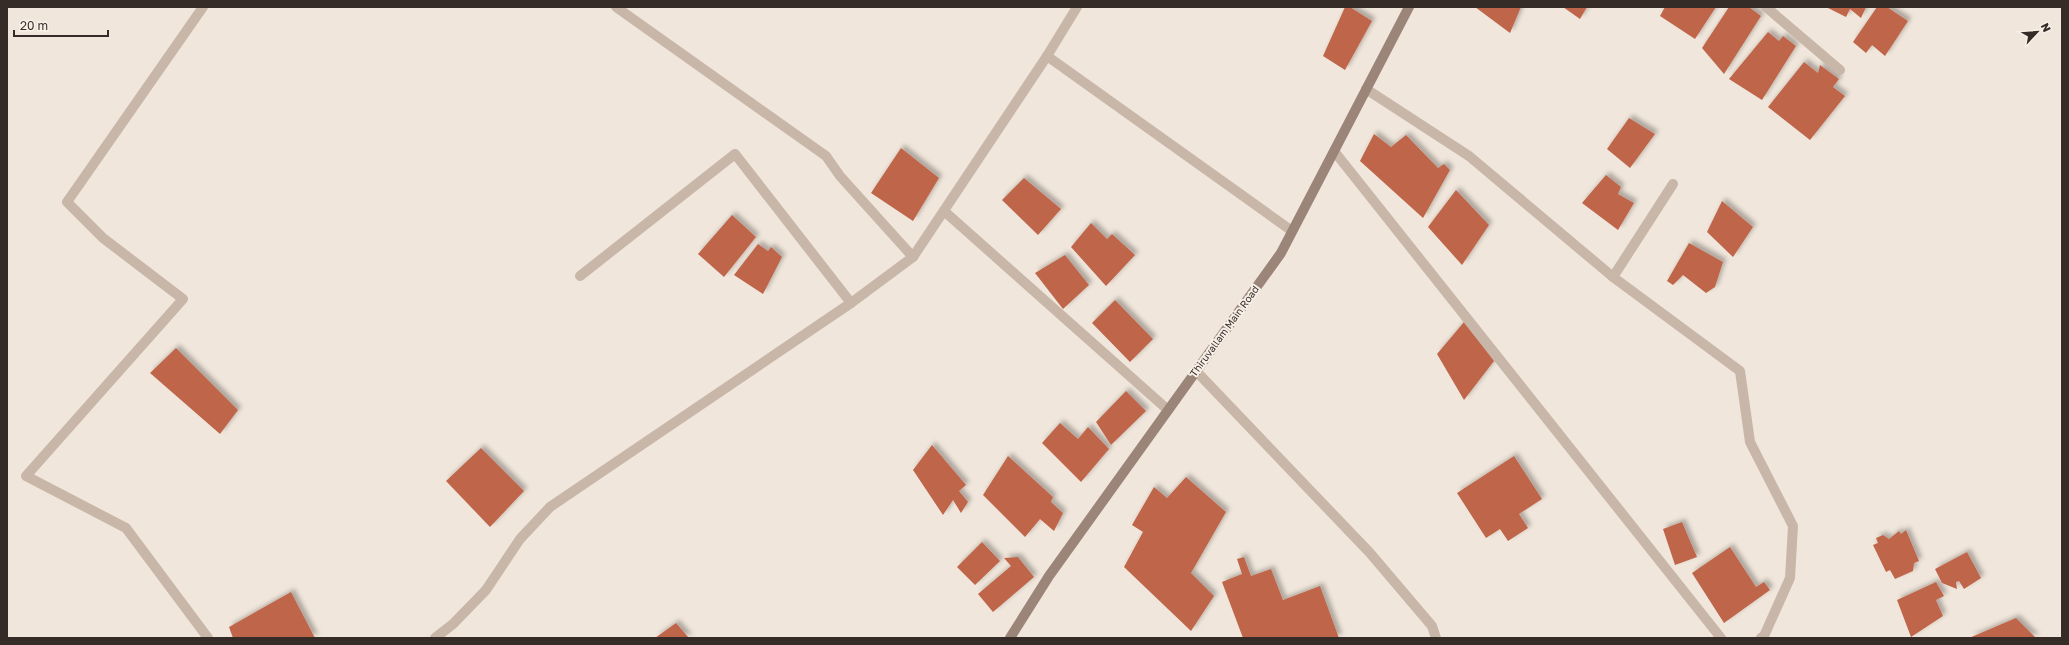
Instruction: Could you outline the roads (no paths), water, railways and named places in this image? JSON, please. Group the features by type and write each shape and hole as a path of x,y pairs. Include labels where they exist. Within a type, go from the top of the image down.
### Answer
{"main road":[{"name":"Thiruvallam Main Road","path":"1010,638 1049,576 1281,253 1409,7"}],"street":[{"path":"203,7 67,202 103,238 182,299 26,476 126,528 208,638"},
{"path":"616,7 826,156 840,176 913,257"},
{"path":"435,638 453,624 486,590 520,539 550,508 851,303 913,257 1047,56 1077,7"},
{"path":"1766,7 1840,70"},
{"path":"1047,56 1292,231"},
{"path":"1366,89 1469,156 1613,277 1740,371 1750,442 1793,526 1790,578 1764,636 1760,638"},
{"path":"1334,151 1721,638"},
{"path":"580,276 735,154 851,303"},
{"path":"1613,277 1673,184"},
{"path":"944,211 1168,410"},
{"path":"1196,371 1370,554 1432,626 1436,638"}]}
